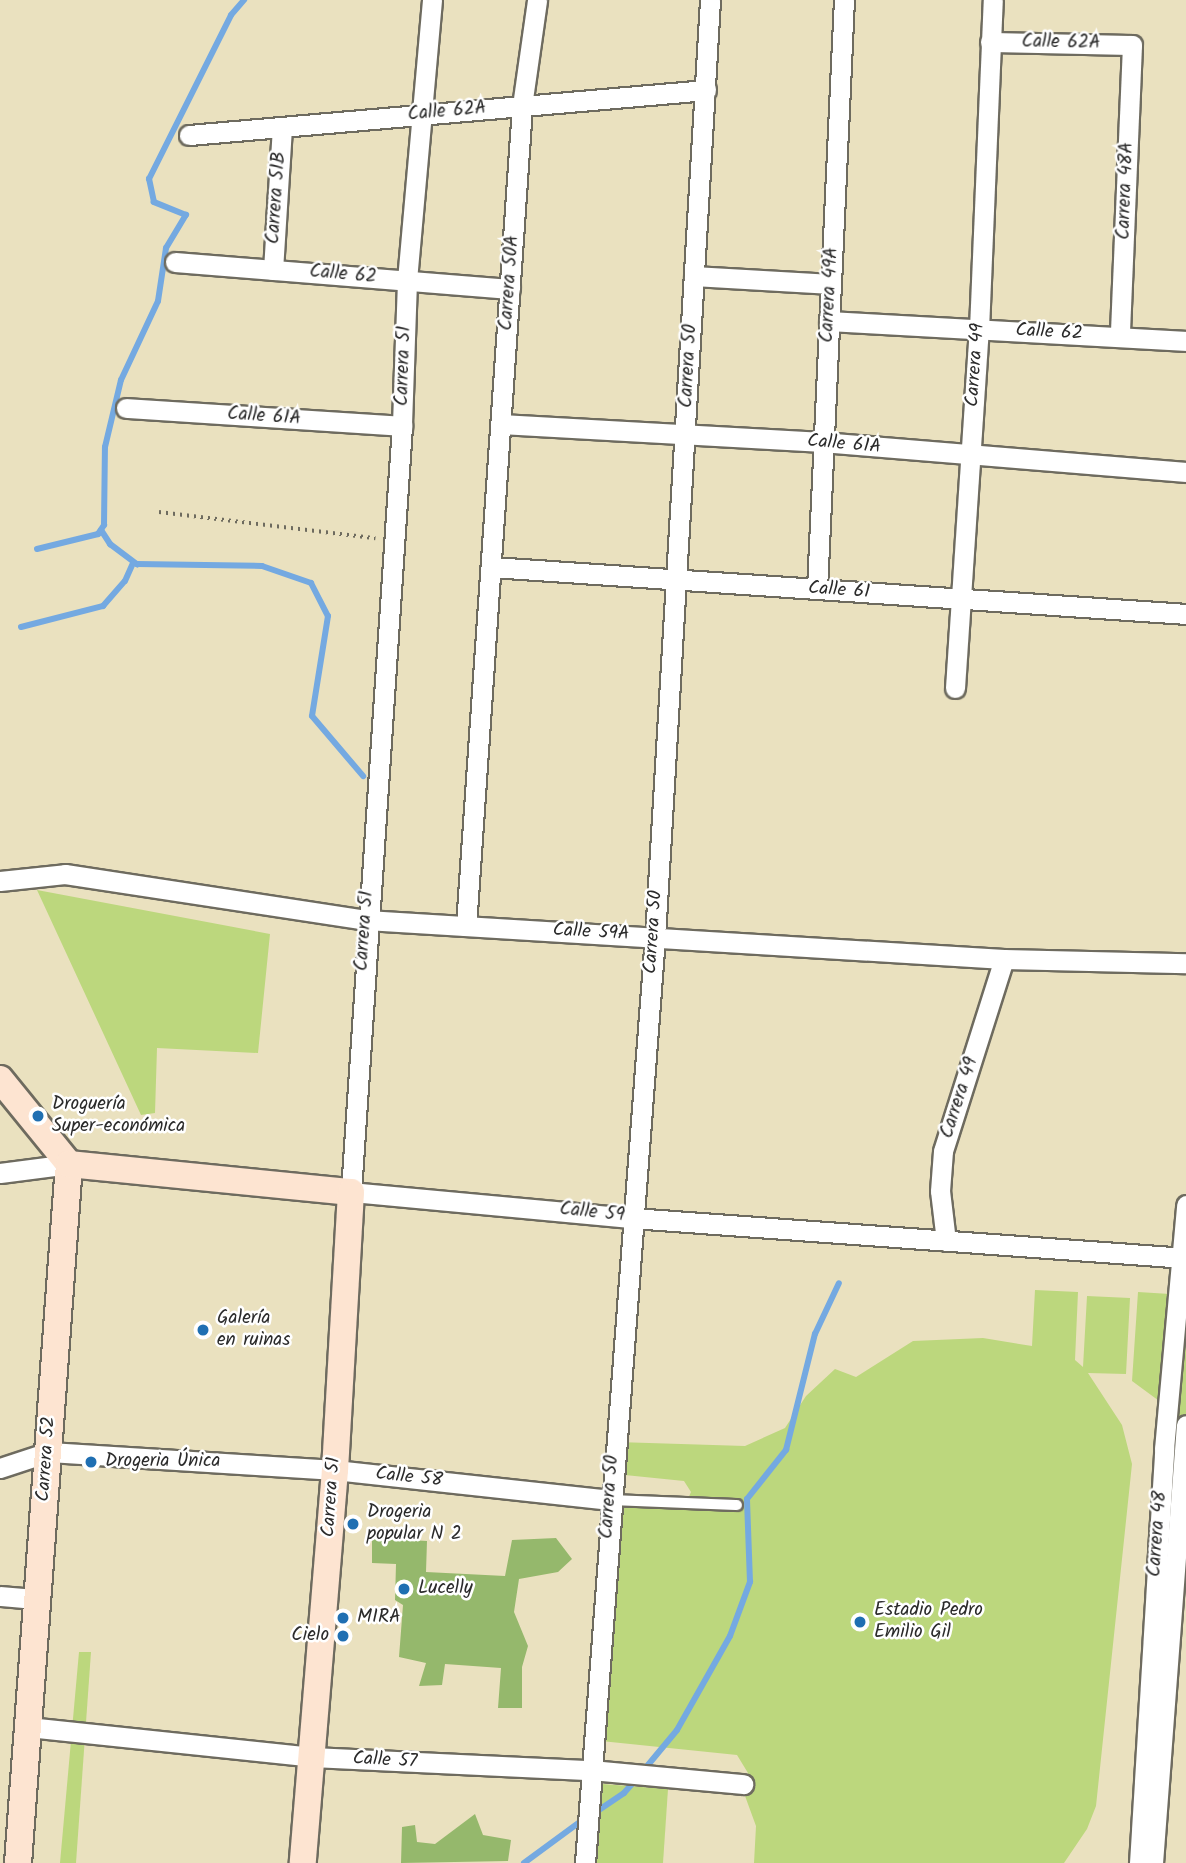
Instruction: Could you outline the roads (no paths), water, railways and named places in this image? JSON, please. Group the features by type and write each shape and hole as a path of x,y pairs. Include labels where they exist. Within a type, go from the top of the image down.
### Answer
{"main road":[{"path":"0,1079 69,1164"},
{"name":"Calle 59","path":"69,1164 351,1192"},
{"name":"Carrera 52","path":"18,1863 48,1452 60,1229 69,1164"},
{"name":"Carrera 51","path":"303,1863 335,1470 351,1192"}],"street":[{"name":"Carrera 51","path":"351,1192 366,920 402,426 407,281 432,0"},
{"name":"Carrera 50A","path":"466,926 522,106 537,0"},
{"name":"Carrera 50","path":"585,1863 610,1500 655,937 710,0"},
{"name":"Carrera 49A","path":"817,589 844,0"},
{"name":"Carrera 49","path":"955,688 979,329 993,0"},
{"name":"Calle 62A","path":"990,42 1132,45"},
{"name":"Carrera 48A","path":"1120,337 1132,45"},
{"name":"Calle 62A","path":"189,135 706,90"},
{"name":"Carrera 51B","path":"273,270 282,127"},
{"name":"Calle 62","path":"175,262 510,289"},
{"path":"694,276 831,284"},
{"name":"Calle 62","path":"829,321 1186,341"},
{"name":"Calle 61A","path":"126,408 402,426"},
{"name":"Calle 61A","path":"501,425 822,442 1186,472"},
{"name":"Calle 61","path":"492,566 677,582 1186,614"},
{"name":"Calle 59A","path":"0,881 65,874 366,920 1004,958 1186,963"},
{"name":"Carrera 49","path":"946,1241 940,1191 943,1151 1004,958"},
{"name":"Calle 59","path":"0,1173 69,1164"},
{"name":"Calle 59","path":"351,1192 632,1217 1184,1257"},
{"name":"Carrera 48","path":"1139,1863 1177,1455 1186,1205"},
{"name":"Carrera 48","path":"1177,1455 1186,1425"},
{"name":"Calle 58","path":"0,1468 48,1452 335,1470 610,1500"},
{"path":"0,1596 37,1599"},
{"name":"Carrera 48","path":"1153,1863 1158,1652"},
{"name":"Calle 57","path":"28,1727 312,1758 591,1770 743,1784"}],"lane":[{"name":"Calle 58","path":"610,1500 737,1505"}],"waterway":[{"path":"37,549 98,534 104,525 105,447 121,380 158,301 166,248 186,215 154,202 149,179 231,15 244,0"},
{"path":"101,530 110,544 137,564 262,566 311,583 328,616 312,716 363,776"},
{"path":"21,627 103,606 125,581 133,563"},
{"path":"643,1771 677,1730 730,1636 750,1582 747,1499 786,1450 815,1334 839,1283"},
{"path":"593,1814 624,1793 636,1779"},
{"path":"524,1863 584,1819"}],"place":[{"name":"Droguería Super-económica","path":"38,1116"},
{"name":"Galería en ruinas","path":"203,1330"},
{"name":"Drogeria Única","path":"91,1462"},
{"name":"Drogeria popular N 2","path":"353,1524"},
{"name":"Lucelly","path":"404,1589"},
{"name":"MIRA","path":"343,1618"},
{"name":"Estadio Pedro Emilio Gil","path":"860,1622"},
{"name":"Cielo","path":"343,1636"}]}
